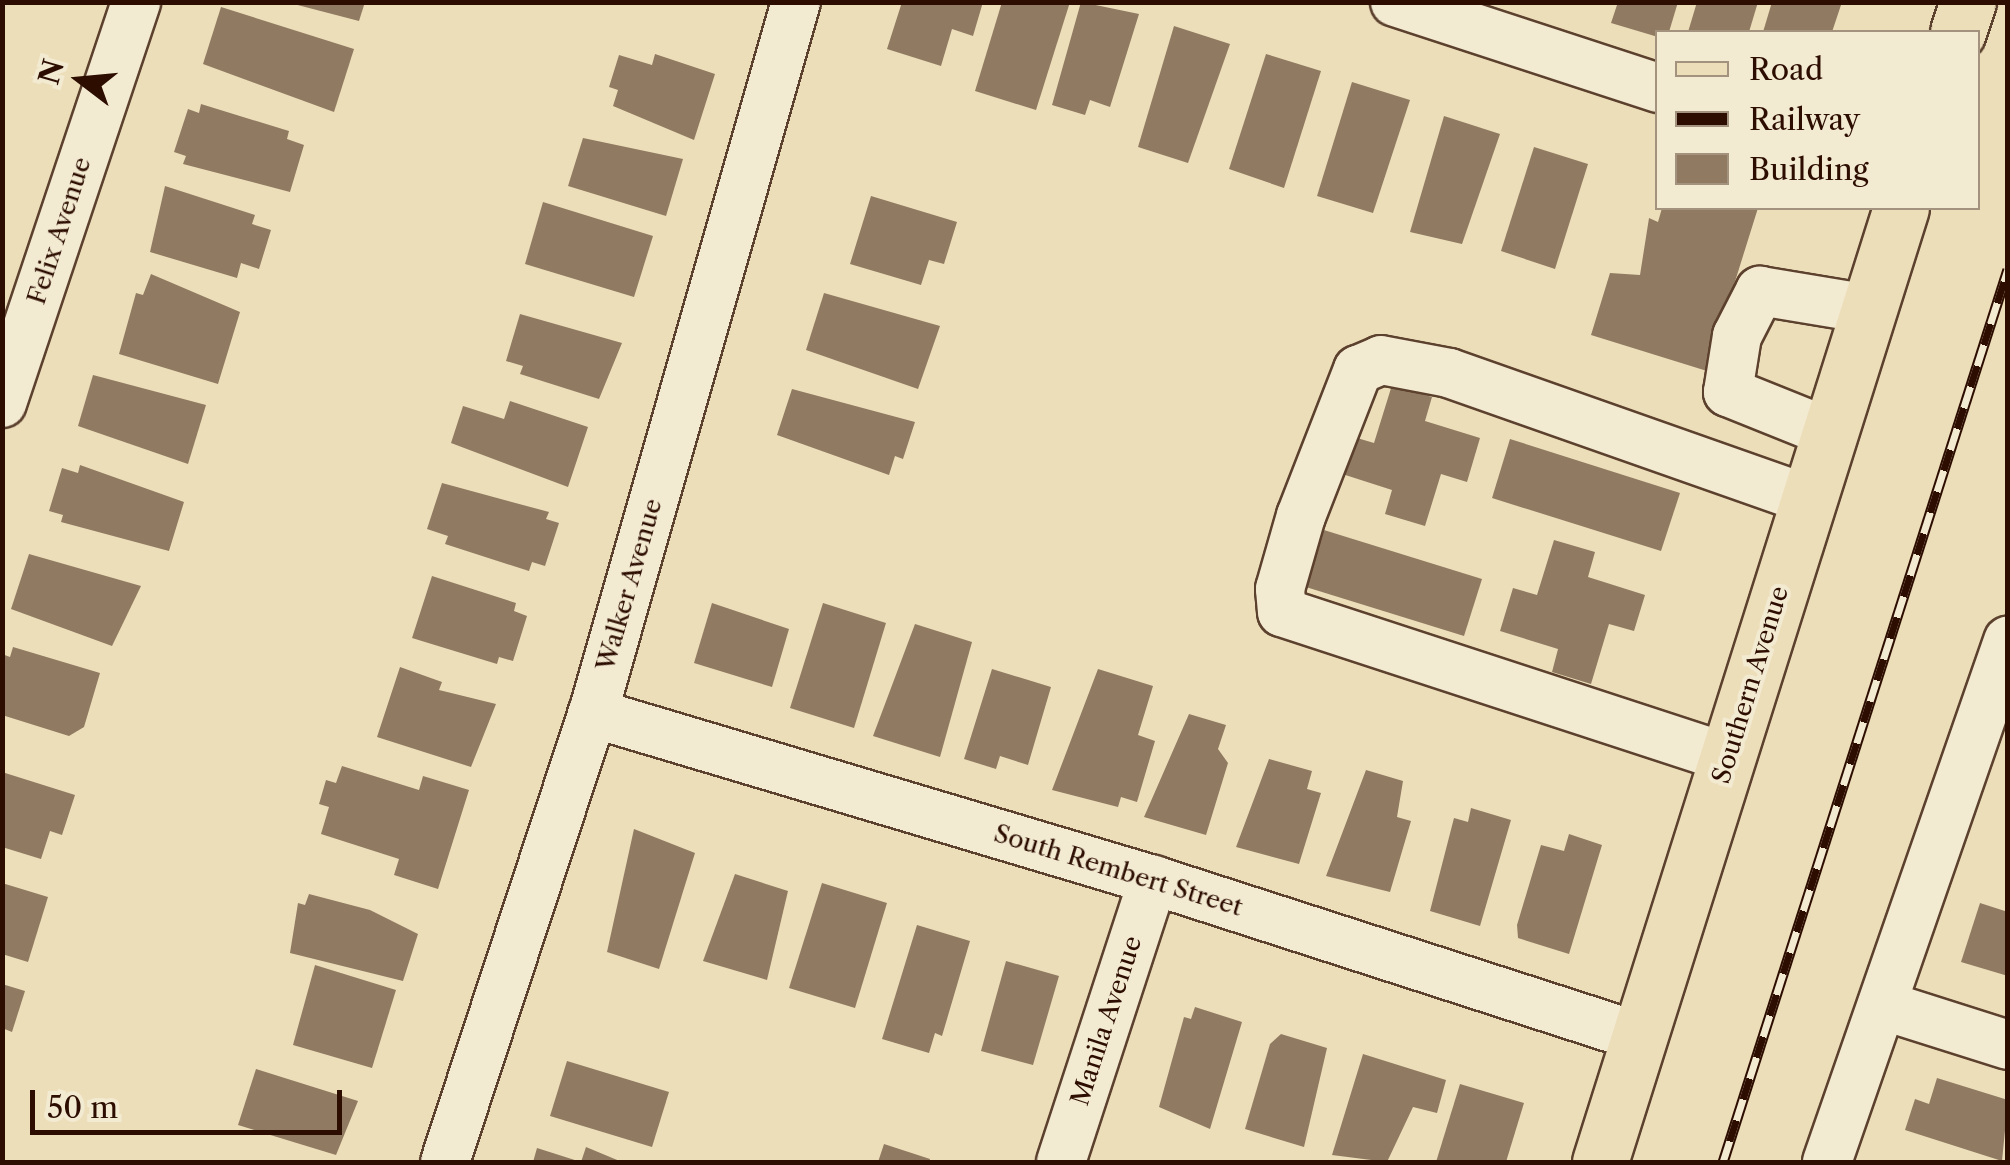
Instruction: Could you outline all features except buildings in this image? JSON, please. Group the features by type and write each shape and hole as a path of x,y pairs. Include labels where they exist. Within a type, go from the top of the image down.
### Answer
{"main road":[{"path":"1959,30 1968,2"},
{"name":"Southern Avenue","path":"1600,1162 1900,210"}],"street":[{"name":"Felix Avenue","path":"2,403 136,2"},
{"name":"Walker Avenue","path":"445,1162 594,714 796,2"},
{"path":"1394,2 1655,87"},
{"path":"1830,433 1728,392 1737,336 1760,291 1869,310"},
{"path":"1728,758 1282,612 1280,589 1302,516 1358,370 1381,360 1449,373 1809,500"},
{"path":"1826,1162 2008,640"},
{"name":"South Rembert Street","path":"594,714 1153,880 1640,1037"},
{"name":"Manila Avenue","path":"1061,1162 1153,880"},
{"path":"1882,1005 2008,1045"}],"railway":[{"path":"1723,1162 2008,269"}]}
